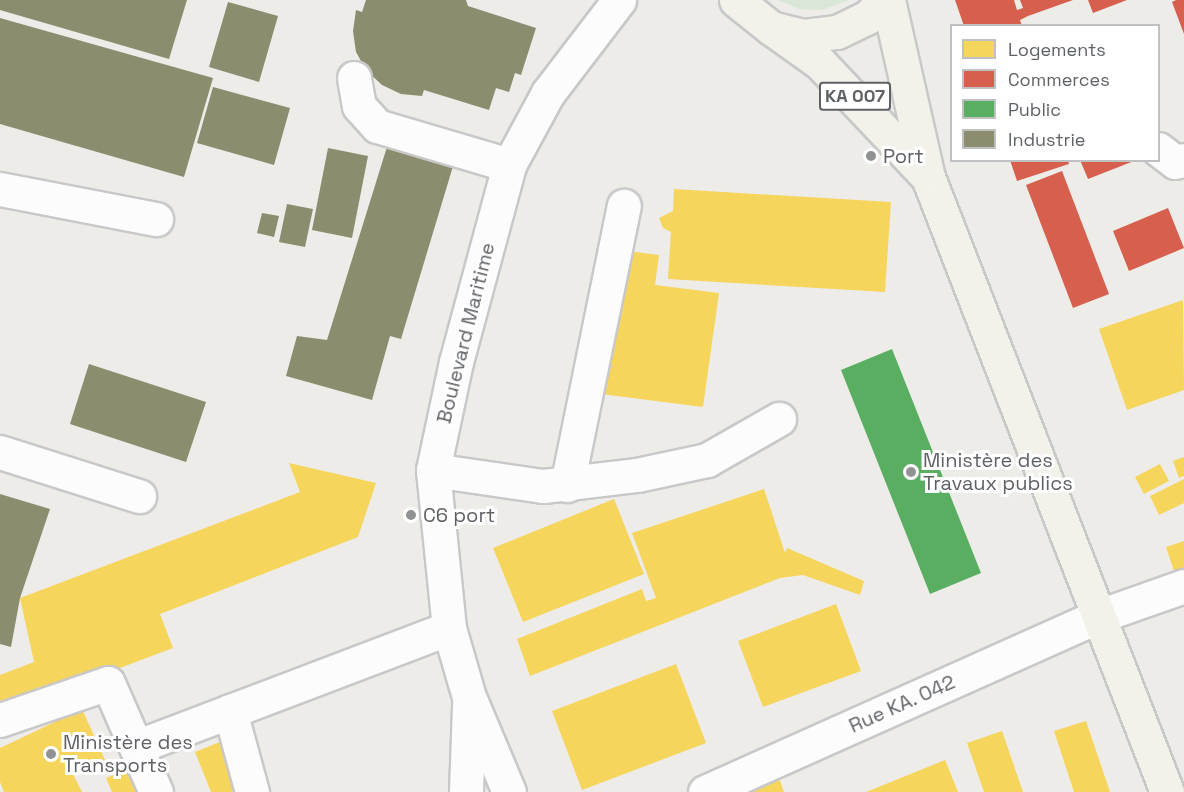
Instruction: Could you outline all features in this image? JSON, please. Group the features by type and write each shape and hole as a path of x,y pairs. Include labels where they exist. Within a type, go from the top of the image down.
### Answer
{"main road":[{"path":"736,0 771,28 804,36 837,32 868,17 886,0"},
{"name":"KA 007","path":"886,0 928,177 1167,792"},
{"name":"KA 007","path":"771,28 828,70 928,177"}],"street":[{"name":"Boulevard Maritime","path":"509,792 469,697 449,628 433,470 456,362 509,165 548,93 619,0"},
{"path":"354,78 359,105 377,126 509,165"},
{"path":"1160,151 1174,162 1184,160"},
{"path":"0,189 156,219"},
{"path":"567,485 624,206"},
{"path":"433,470 543,486 567,485 707,460 779,418"},
{"path":"0,452 139,496"},
{"name":"Rue KA. 042","path":"705,792 1099,616 1184,586"},
{"path":"136,747 449,628"},
{"path":"0,720 108,683 156,792"},
{"name":"Boulevard Maritime","path":"466,792 469,697"},
{"path":"230,711 252,792"}],"green space":[{"path":"778,0 849,0 822,10 799,9"}],"building: Logements":[{"path":"674,189 891,202 885,292 668,279 671,232 663,228 659,218 673,211"},
{"path":"620,250 659,255 655,285 719,293 703,407 601,394"},
{"path":"1183,300 1184,390 1127,410 1099,329"},
{"path":"1184,457 1184,476 1179,478 1173,461"},
{"path":"289,463 376,483 358,537 160,614 173,648 0,713 0,675 34,662 20,598 300,492"},
{"path":"1160,464 1169,481 1144,494 1135,477"},
{"path":"1184,479 1184,503 1159,515 1150,496"},
{"path":"764,489 785,553 787,548 864,581 860,595 803,575 780,578 530,676 517,639 642,589 646,601 656,598 632,533"},
{"path":"614,499 644,574 523,622 493,548"},
{"path":"1184,541 1184,570 1175,574 1166,547"},
{"path":"836,604 861,671 763,707 738,641"},
{"path":"676,664 706,743 582,790 552,711"},
{"name":"Ministère des Transports","path":"82,709 105,760 73,774 82,792 4,792 0,782 0,748"},
{"path":"1086,721 1110,792 1074,792 1054,731"},
{"path":"1002,731 1023,792 984,792 967,743"},
{"path":"225,740 246,792 211,792 195,752"},
{"path":"945,760 958,792 866,792"},
{"path":"136,766 147,792 112,792 106,778"},
{"path":"779,778 784,792 743,792"}],"building: Commerces":[{"path":"955,0 1014,0 1017,10 1023,8 1020,0 1073,0 1028,16 1020,20 1021,24 963,24"},
{"path":"1088,0 1127,0 1093,13"},
{"path":"1184,0 1184,34 1172,2"},
{"path":"1011,162 1068,162 1069,164 1017,181"},
{"path":"1081,162 1131,162 1088,179"},
{"path":"1062,171 1109,294 1073,308 1026,185"},
{"path":"1168,208 1184,248 1129,271 1113,231"}],"building: Public":[{"name":"Ministère des Travaux publics","path":"892,349 981,573 930,594 841,370"}],"building: Industrie":[{"path":"0,0 187,0 169,59 0,10"},
{"path":"366,0 466,0 468,6 536,28 521,75 515,73 509,92 496,88 489,110 424,90 422,96 401,94 382,85 366,70 356,52 353,31 356,10 362,12"},
{"path":"228,2 278,16 259,82 209,67"},
{"path":"0,18 213,78 184,177 0,124"},
{"path":"213,87 290,108 274,165 197,143"},
{"path":"391,134 457,153 401,339 390,336 372,400 286,376 297,336 327,340"},
{"path":"328,148 368,156 352,238 312,230"},
{"path":"287,204 313,209 305,247 279,242"},
{"path":"262,213 279,216 274,237 257,233"},
{"path":"89,364 206,402 186,462 70,424"},
{"path":"0,494 50,509 20,598 11,647 0,644"}],"place":[{"name":"Port","path":"871,156"},
{"name":"Ministère des Travaux publics","path":"911,472"},
{"name":"C6 port","path":"411,515"},
{"name":"Ministère des Transports","path":"51,754"}]}
